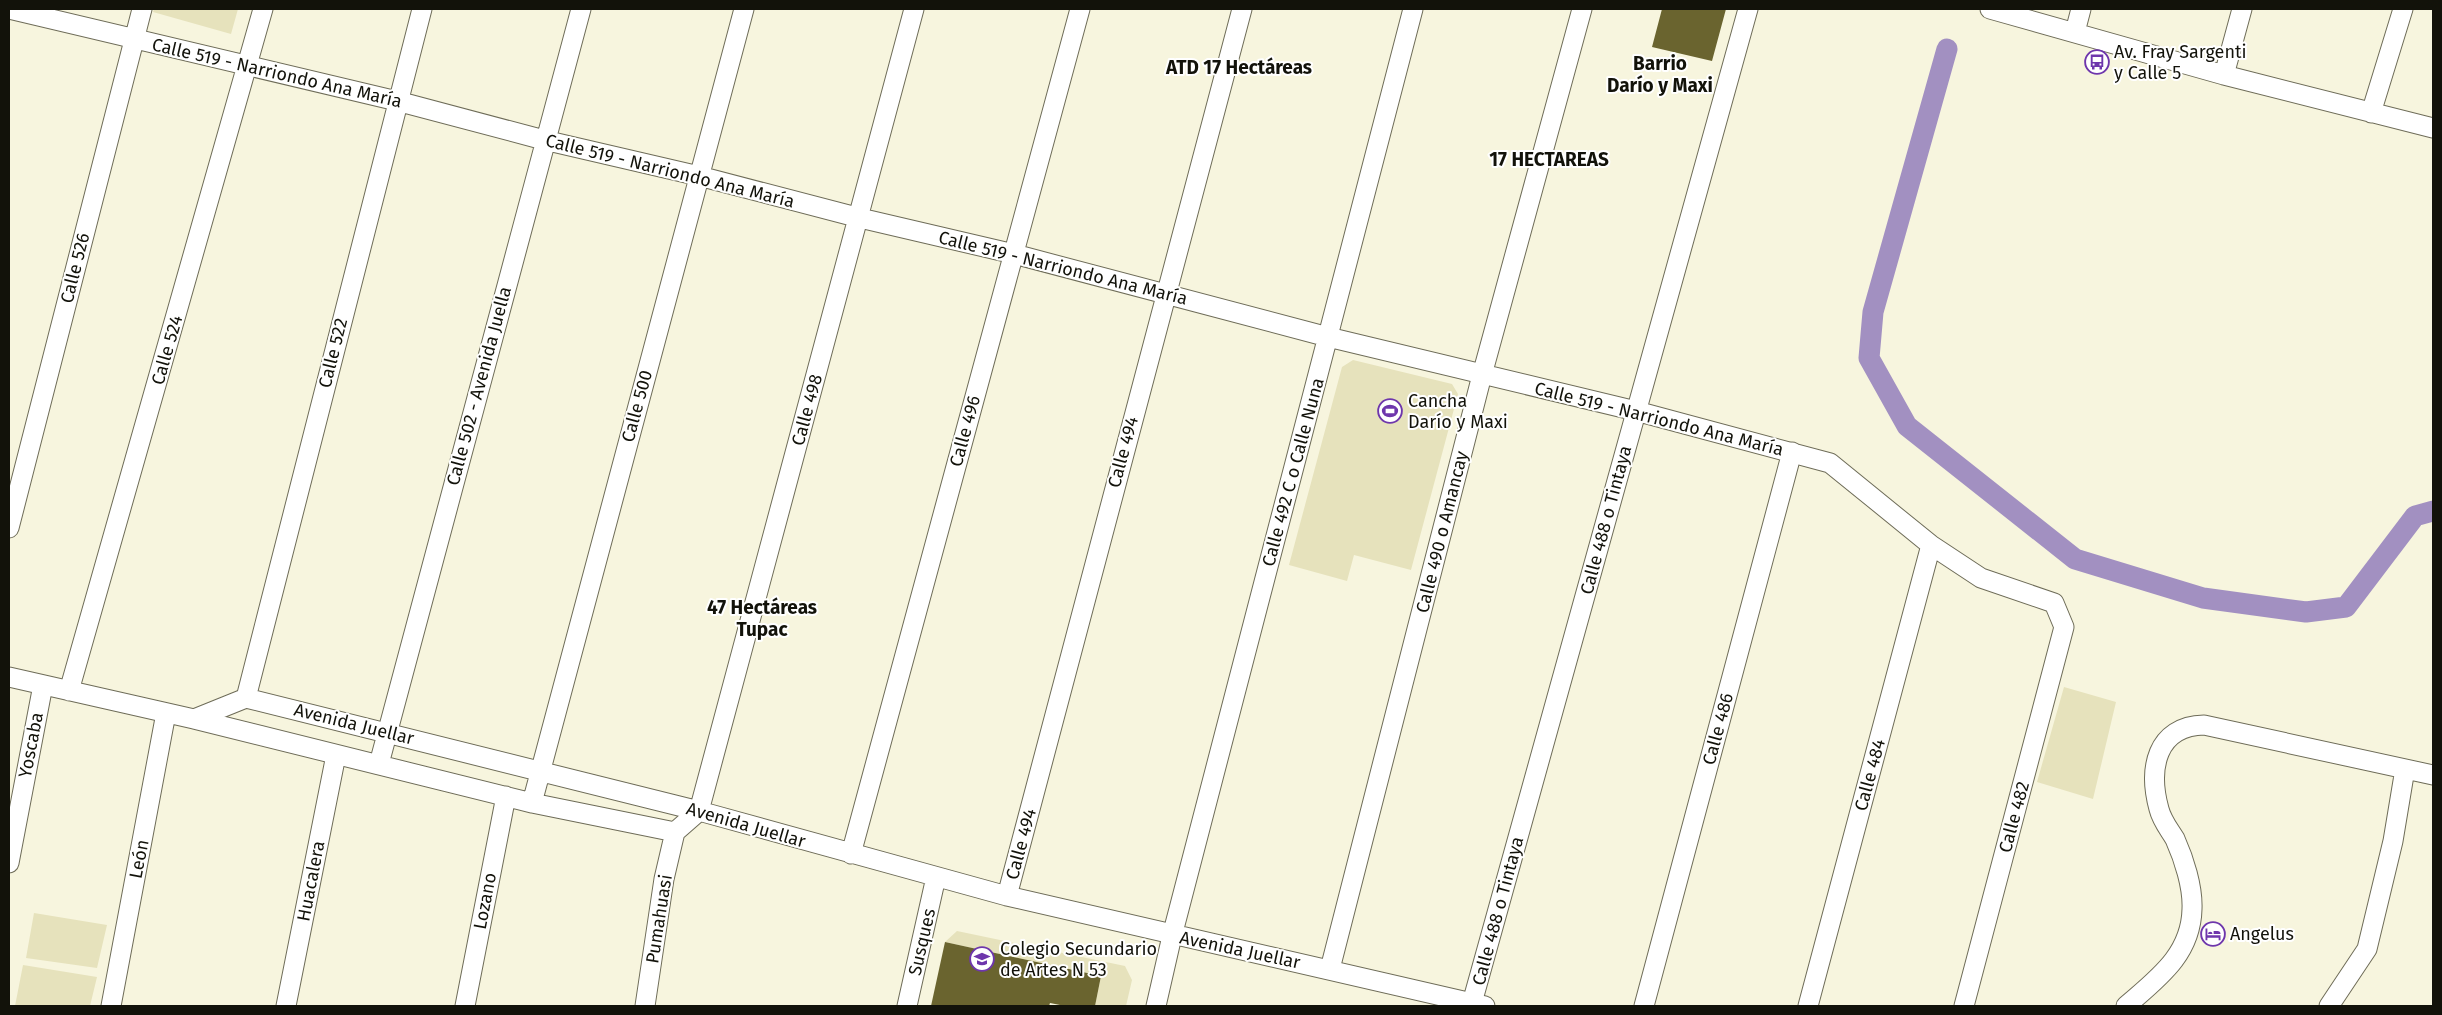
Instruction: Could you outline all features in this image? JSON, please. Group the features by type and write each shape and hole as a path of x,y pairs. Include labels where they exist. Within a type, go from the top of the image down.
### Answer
{"street":[{"name":"Calle 519 - Narriondo Ana María","path":"9,9 247,67 397,101 544,140 699,176 860,218 1014,254 1328,337 1636,411 1830,463 1931,545 1982,578 2054,603 2064,627"},
{"name":"Calle 526","path":"9,528 142,9"},
{"name":"Calle 524","path":"70,691 263,9"},
{"name":"Calle 522","path":"246,698 422,9"},
{"name":"Calle 502 - Avenida Juella","path":"379,764 544,140 581,9"},
{"name":"Calle 500","path":"532,802 539,770 744,9"},
{"name":"Calle 498","path":"699,811 860,218 914,9"},
{"name":"Calle 496","path":"851,854 1080,9"},
{"name":"Calle 494","path":"1007,896 1242,9"},
{"name":"Calle 492 C o Calle Nuna","path":"1156,1006 1172,936 1413,9"},
{"name":"Calle 490 o Amancay","path":"1330,969 1482,375 1582,9"},
{"name":"Calle 488 o Tintaya","path":"1479,1005 1636,411 1748,9"},
{"path":"1990,9 2224,75 2433,128"},
{"path":"2075,32 2081,9"},
{"path":"2224,75 2242,9"},
{"path":"2371,113 2403,9"},
{"name":"Calle 486","path":"1644,1006 1792,452"},
{"name":"Calle 484","path":"1808,1006 1931,545"},
{"name":"Calle 482","path":"1964,1006 2064,627"},
{"path":"9,678 194,719 506,796 675,832 699,811"},
{"name":"Yoscaba","path":"9,863 43,685"},
{"path":"194,719 246,698"},
{"name":"Avenida Juellar","path":"246,698 699,811 1007,896 1172,936 1330,969 1431,1000 1479,1005"},
{"name":"León","path":"111,1006 166,713"},
{"path":"2126,1006 2171,966 2182,949 2192,910 2185,869 2174,838 2165,825 2159,810 2154,786 2156,762 2162,746 2174,733 2188,726 2204,725 2433,775"},
{"name":"Huacalera","path":"286,1006 336,755"},
{"path":"2328,1006 2367,949 2393,841 2405,769"},
{"name":"Lozano","path":"465,1006 506,796"},
{"name":"Pumahuasi","path":"645,1006 664,879 675,832"},
{"name":"Susques","path":"907,1006 936,877"}],"shaded area":[{"path":"154,9 238,9 231,34 153,12"},
{"path":"1353,360 1452,384 1458,394 1411,570 1354,555 1347,581 1289,565 1342,367"},
{"path":"2064,687 2116,702 2093,799 2037,782"},
{"path":"34,913 107,925 97,968 26,958"},
{"path":"957,931 1125,966 1132,980 1126,1006 1095,1006 1101,976 945,942"},
{"path":"23,965 97,977 90,1006 15,1006"}],"building":[{"path":"1662,9 1726,9 1712,61 1652,47"},
{"name":"Colegio Secundario de Artes N 53","path":"945,942 1101,976 1095,1006 1065,1006 1050,1003 1049,1006 931,1006"}],"waterway":[{"path":"1947,49 1873,312 1869,358 1907,426 2075,559 2203,598 2306,612 2346,607 2415,516 2433,511"}],"place":[{"name":"Av. Fray Sargenti y Calle 5","path":"2097,62"},
{"name":"Cancha Darío y Maxi","path":"1390,411"},
{"name":"Angelus","path":"2213,934"},
{"name":"Colegio Secundario de Artes N 53","path":"982,959"}],"district":[{"name":"ATD 17 Hectáreas","path":"1239,67"},
{"name":"Barrio Darío y Maxi","path":"1660,74"},
{"name":"17 HECTAREAS","path":"1549,159"},
{"name":"47 Hectáreas Tupac","path":"762,618"}]}
